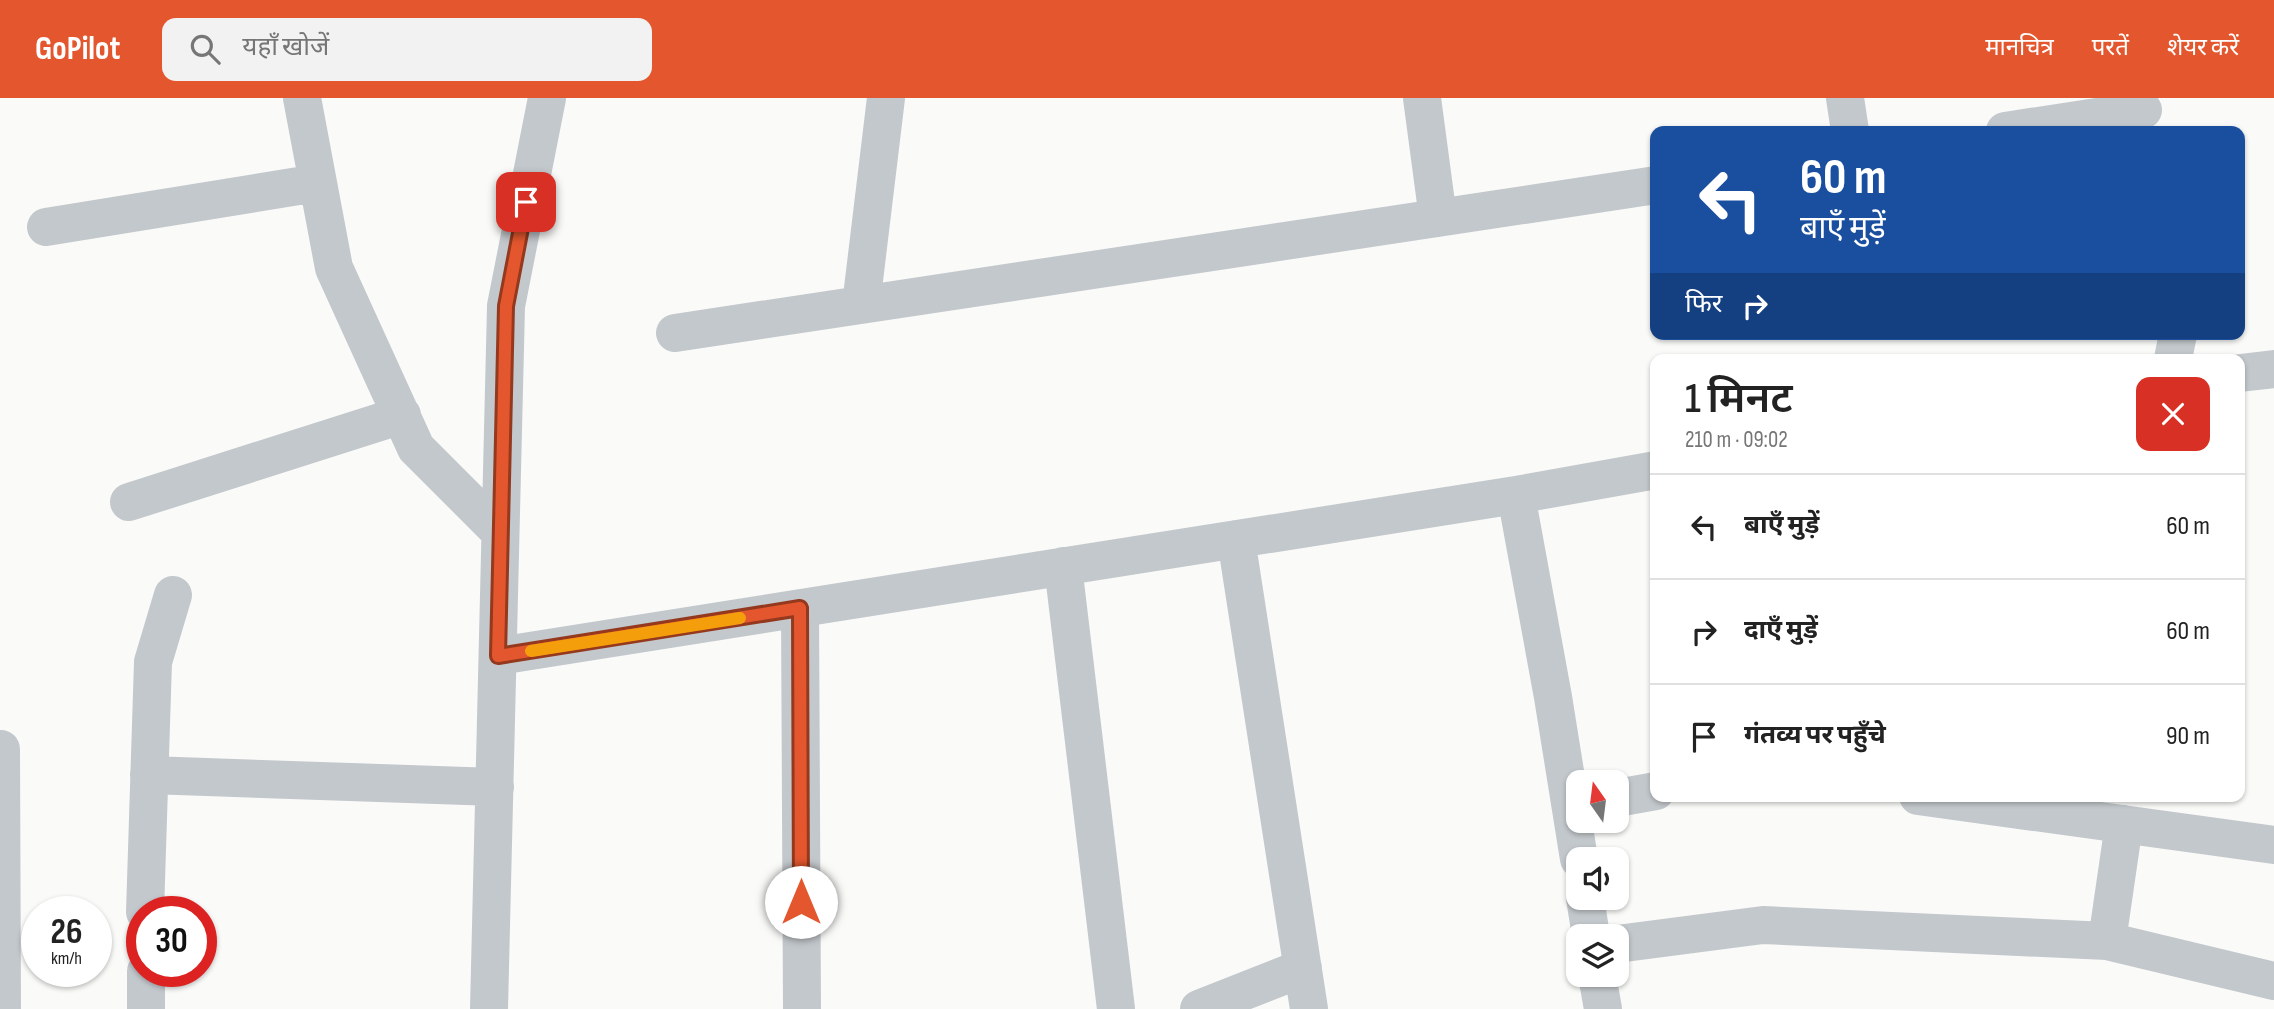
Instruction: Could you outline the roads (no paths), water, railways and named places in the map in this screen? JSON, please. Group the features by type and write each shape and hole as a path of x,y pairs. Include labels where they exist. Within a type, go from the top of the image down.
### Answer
{"street":[{"path":"302,98 334,268 416,448 500,532"},
{"path":"489,1009 506,306 547,98"},
{"path":"860,305 886,98"},
{"path":"1422,98 1438,218"},
{"path":"1845,98 1849,126"},
{"path":"2044,126 2144,113"},
{"path":"46,227 317,183"},
{"path":"675,333 1650,186"},
{"path":"2245,372 2274,369"},
{"path":"129,502 402,415"},
{"path":"498,656 1516,495 1650,471"},
{"path":"1516,495 1567,770"},
{"path":"1236,539 1310,1009"},
{"path":"1063,566 1116,1009"},
{"path":"145,896 153,662 173,595"},
{"path":"800,608 802,1009"},
{"path":"1,749 2,1009"},
{"path":"149,775 495,787"},
{"path":"1629,796 1650,792"},
{"path":"1961,802 2274,845"},
{"path":"2107,941 2124,824"},
{"path":"1629,942 1763,925 2107,941 2274,981"},
{"path":"1199,1009 1303,968"},
{"path":"146,987 146,1009"},
{"path":"1599,987 1603,1009"}]}
